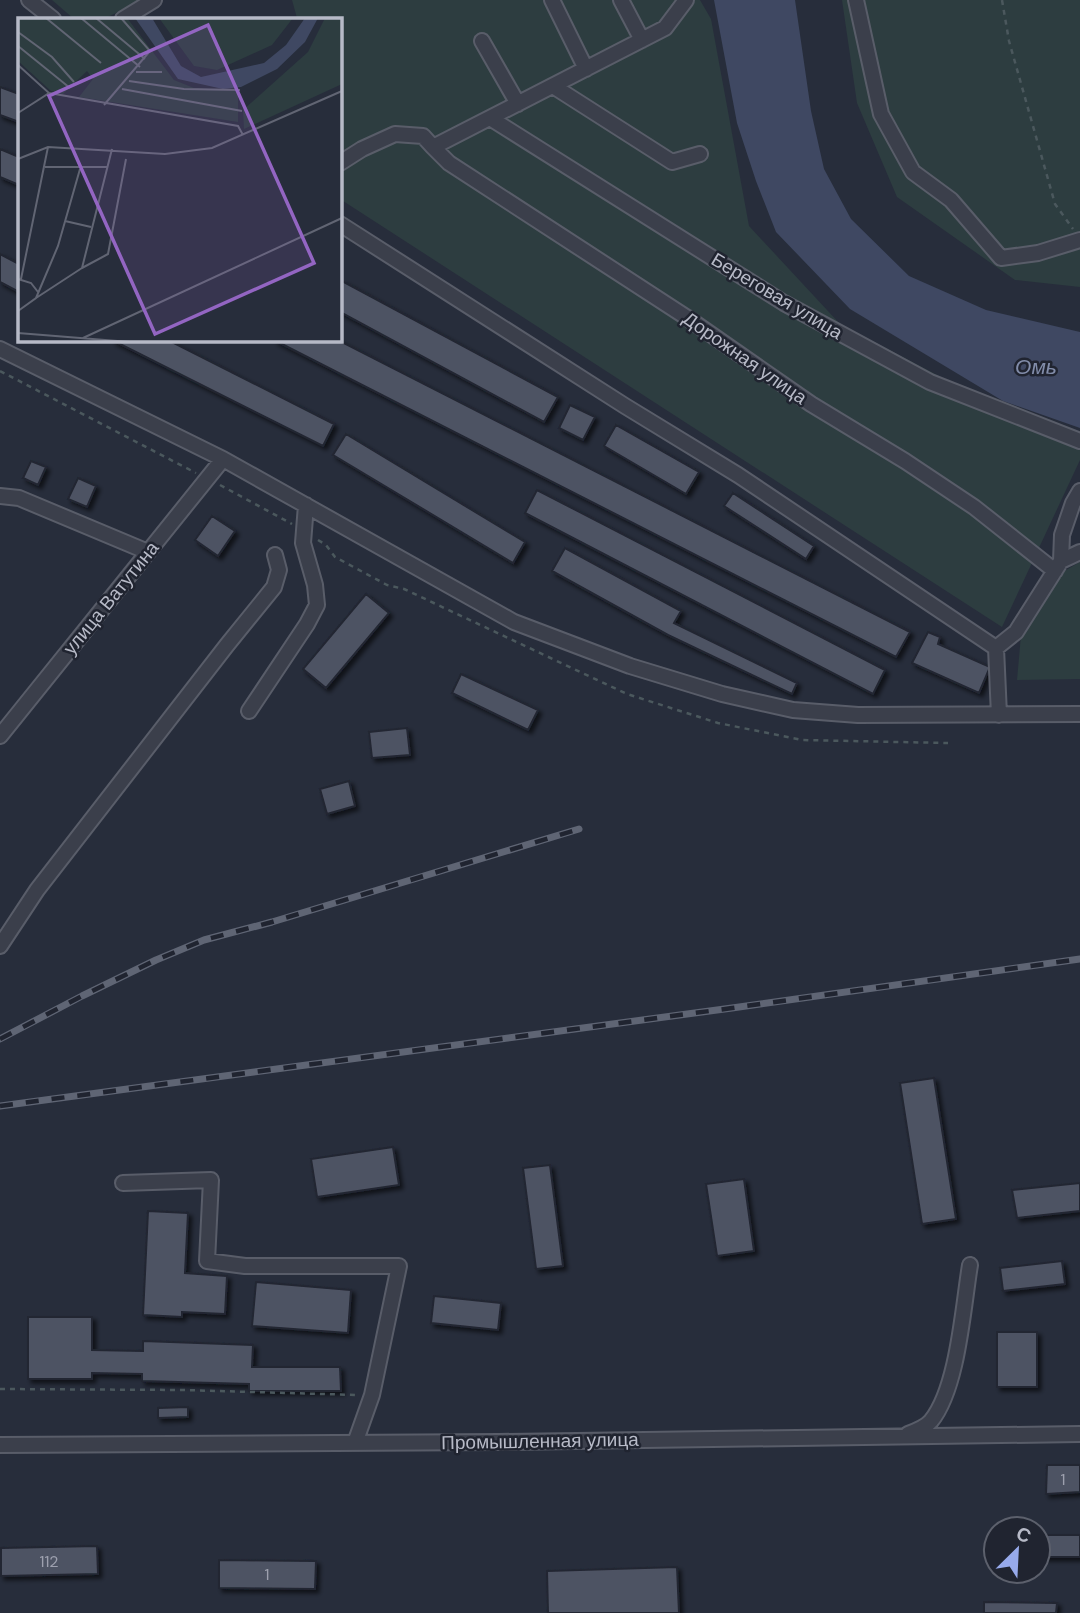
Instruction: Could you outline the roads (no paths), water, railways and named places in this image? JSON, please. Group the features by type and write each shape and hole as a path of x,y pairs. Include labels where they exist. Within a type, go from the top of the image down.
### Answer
{"street":[{"path":"29,0 52,18"},
{"path":"133,6 154,0"},
{"path":"552,0 586,69"},
{"path":"621,0 642,40"},
{"path":"433,147 665,28 686,0"},
{"path":"856,0 881,114 913,172 951,200 1001,258 1038,253 1077,235"},
{"path":"482,41 518,104"},
{"path":"553,86 672,162 701,154"},
{"name":"Береговая улица","path":"490,118 784,303 930,382 1080,441"},
{"name":"Дорожная улица","path":"341,162 395,134 423,136 449,163 686,317 811,404 905,461 1058,566"},
{"path":"341,224 625,406 738,475 996,648"},
{"path":"0,349 223,459 514,622 631,666 722,694 793,710 858,715 1080,714"},
{"name":"улица Ватутина","path":"0,736 223,459"},
{"path":"996,648 1016,632 1058,566 1062,536 1080,491"},
{"path":"0,496 19,498 148,552"},
{"path":"248,711 317,605 315,585 303,543 306,505"},
{"path":"1058,566 1080,552"},
{"path":"0,946 37,890 274,587 279,570 275,555"},
{"path":"1058,566 1080,563"},
{"path":"996,648 999,715"},
{"path":"123,1183 212,1180 207,1261 245,1266 399,1266 372,1395 355,1443"},
{"path":"904,1437 930,1423 944,1400 955,1359 970,1265"},
{"name":"Промышленная улица","path":"0,1445 1080,1434"}],"water":[{"name":"Омь","path":"714,0 795,0 811,111 824,169 851,219 909,276 986,310 1080,332 1080,428 1003,401 850,309 776,232 737,123"}],"railway":[{"path":"0,1039 156,960 204,940 579,829"},
{"path":"0,1106 1080,959"}]}
